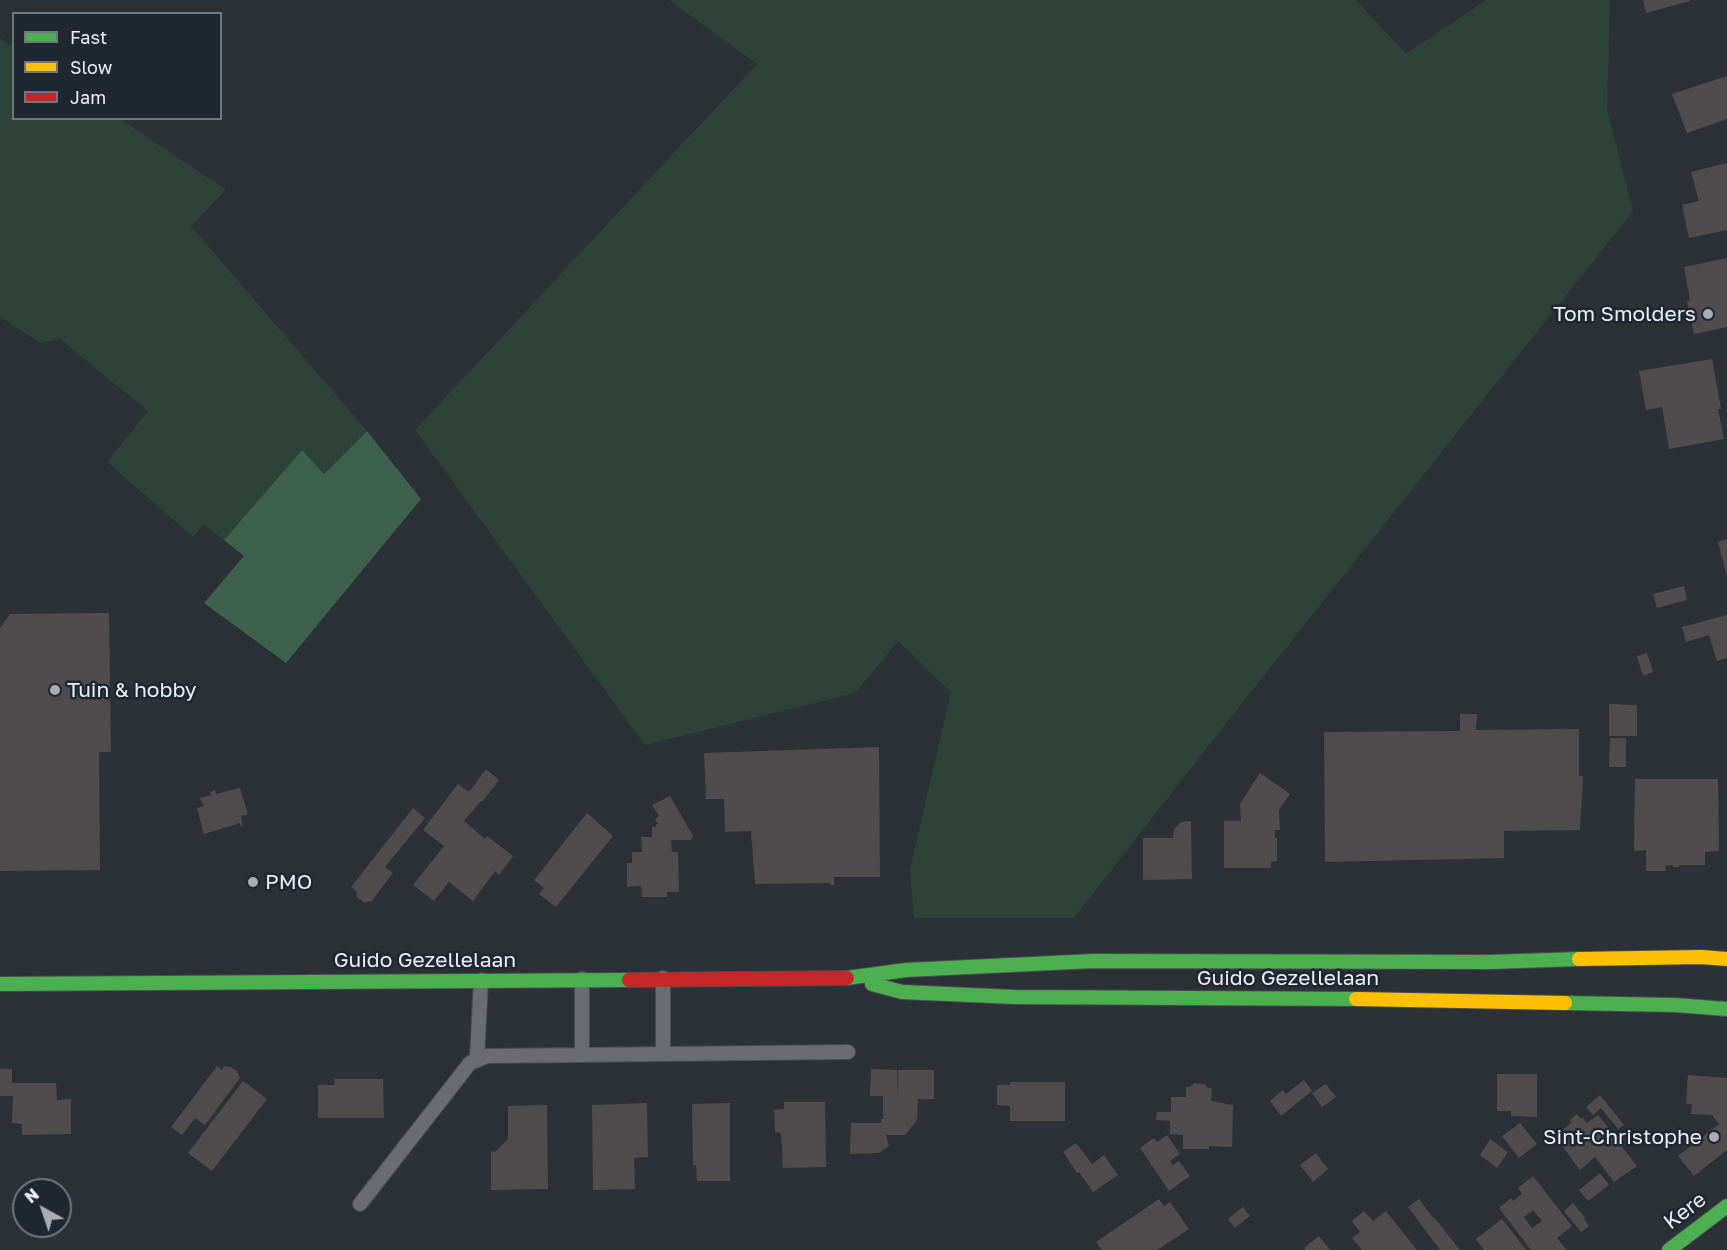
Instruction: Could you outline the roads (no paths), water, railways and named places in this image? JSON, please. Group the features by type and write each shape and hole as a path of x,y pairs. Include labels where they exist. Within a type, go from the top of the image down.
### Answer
{"main road":[{"name":"Guido Gezellelaan","path":"0,984 850,978 906,970 1094,961 1220,966 1490,967 1634,957 1727,959"},
{"name":"Guido Gezellelaan","path":"850,978 902,992 1015,997 1217,993 1491,996 1675,1005 1727,1010"},
{"name":"Kere","path":"1669,1250 1727,1206"}],"lane":[{"path":"663,978 663,1053"},
{"path":"582,979 582,1055"},
{"path":"477,1059 481,980"},
{"path":"360,1204 470,1063 477,1059 487,1056 848,1052"}],"place":[{"name":"Tom Smolders","path":"1708,314"},
{"name":"Tuin & hobby","path":"55,690"},
{"name":"PMO","path":"253,882"},
{"name":"Sint-Christophe","path":"1714,1137"}]}
